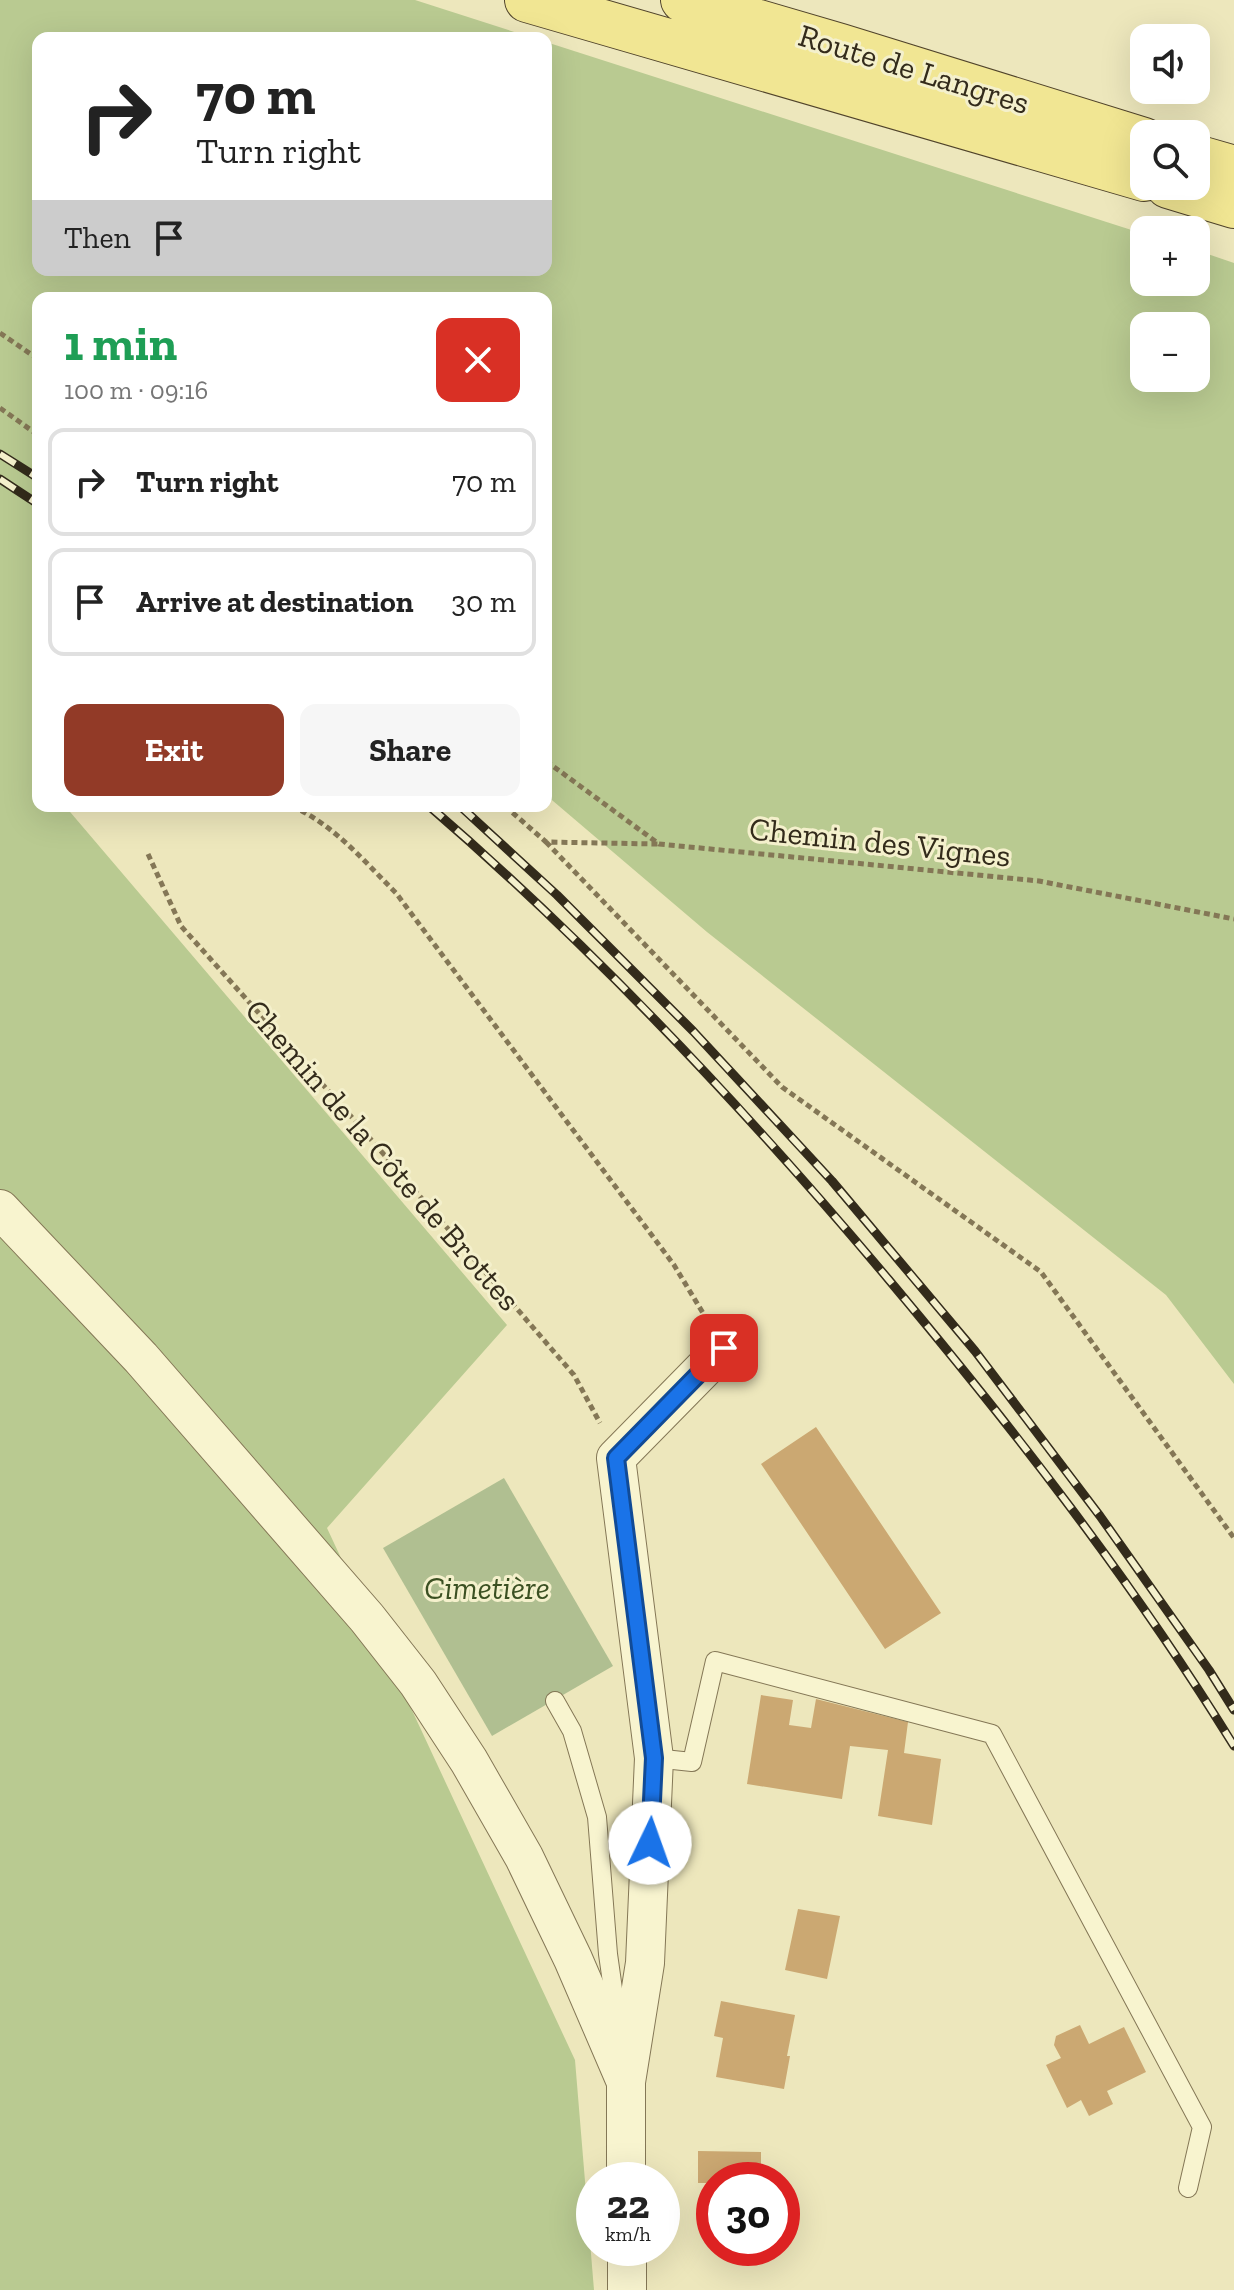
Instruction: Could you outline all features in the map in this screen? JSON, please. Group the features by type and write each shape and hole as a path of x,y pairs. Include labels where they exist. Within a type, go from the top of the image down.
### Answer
{"main road":[{"path":"527,0 1130,175"},
{"name":"Route de Langres","path":"683,0 1130,136"},
{"path":"1210,161 1234,168"},
{"path":"1210,199 1234,206"}],"street":[{"path":"749,0 841,46"},
{"path":"0,1209 151,1370 367,1618 418,1683 469,1761 524,1857 573,1959 626,2082"},
{"path":"626,2162 626,2082 645,1963 654,1758 616,1458 724,1348"},
{"path":"627,2266 627,2290"}],"lane":[{"path":"654,1758 692,1762 715,1661 992,1734 1202,2127 1188,2188"},
{"path":"555,1701 572,1731 597,1817 608,1954 626,2082"}],"path":[{"path":"0,333 32,355"},
{"path":"0,408 32,431"},
{"path":"552,765 659,844"},
{"path":"305,812 350,846 396,893 674,1265 724,1348"},
{"path":"512,812 546,842 782,1087 1041,1272 1234,1538"},
{"name":"Chemin des Vignes","path":"546,842 659,844 1039,881 1234,919"},
{"name":"Chemin de la Côte de Brottes","path":"148,854 181,926 349,1114 574,1375 594,1409 616,1458"}],"green space":[{"path":"0,0 415,0 514,32 32,32 32,276 552,276 552,44 1130,230 1130,296 1210,296 1210,255 1234,263 1234,1384 1166,1295 707,932 552,800 552,292 32,292 32,812 70,812 507,1325 327,1528 575,2060 583,2162 576,2162 576,2266 592,2266 594,2290 0,2290"},
{"name":"Cimetière","path":"504,1478 613,1666 492,1736 383,1548"}],"building":[{"path":"816,1427 941,1613 885,1649 761,1464"},
{"path":"761,1695 793,1700 789,1725 811,1728 816,1699 908,1722 904,1753 941,1759 932,1825 878,1816 888,1750 850,1746 842,1799 747,1784"},
{"path":"798,1909 840,1916 827,1979 785,1970"},
{"path":"721,2001 795,2015 784,2089 716,2077 723,2038 714,2036"},
{"path":"1080,2025 1089,2044 1124,2027 1146,2072 1107,2091 1113,2104 1089,2116 1081,2100 1067,2108 1046,2065 1061,2058 1054,2045 1056,2036"},
{"path":"698,2151 761,2152 761,2162 698,2162"}],"railway":[{"path":"0,454 32,474"},
{"path":"0,479 32,500"},
{"path":"436,812 611,975 726,1094 836,1217 981,1392 1070,1507 1155,1625 1234,1746"},
{"path":"467,812 557,895 693,1031 832,1181 975,1351 1100,1516 1234,1710"}],"route":[{"path":"650,1843 654,1758 616,1458 724,1348"}]}
